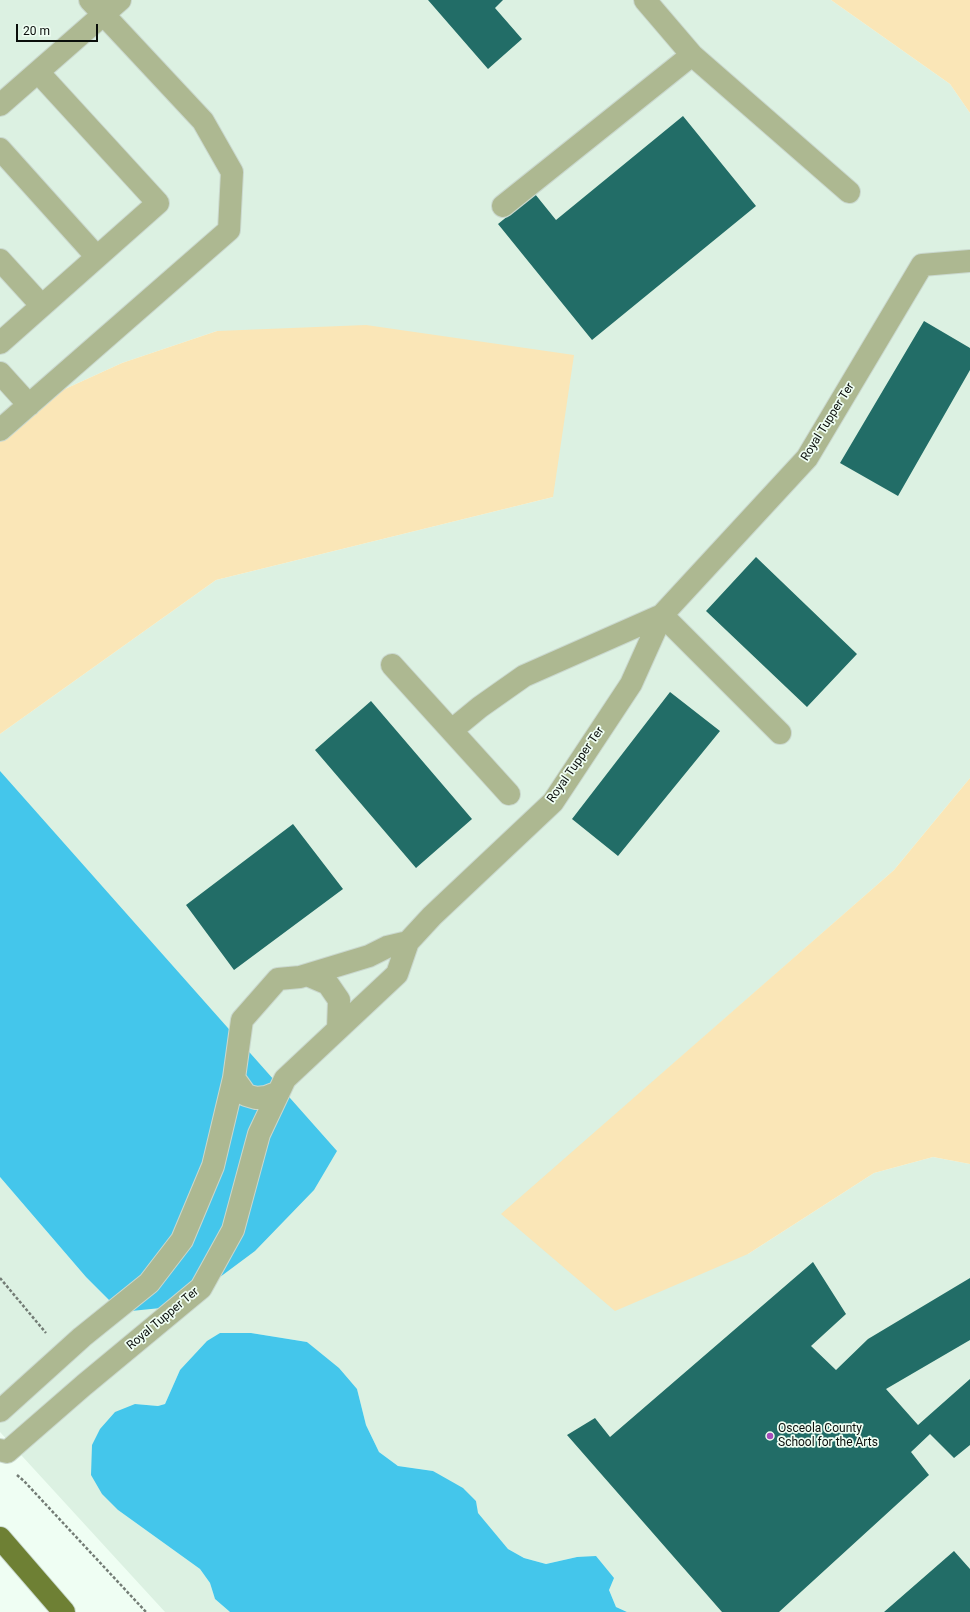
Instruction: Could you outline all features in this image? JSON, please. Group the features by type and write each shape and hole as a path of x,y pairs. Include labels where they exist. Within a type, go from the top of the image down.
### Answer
{"main road":[{"path":"0,1538 64,1612"}],"street":[{"path":"0,105 38,72 97,7 120,0"},
{"path":"645,0 692,55 849,192"},
{"path":"0,430 229,230 232,172 204,121 97,7"},
{"path":"503,206 692,55"},
{"path":"0,343 158,203 38,72"},
{"path":"0,149 97,257"},
{"path":"0,260 42,306"},
{"name":"Royal Tupper Ter","path":"0,1450 6,1452 201,1288 233,1230 258,1134 285,1079 397,974 408,942 432,916 553,802 631,684 662,615 807,458 922,265 970,260"},
{"path":"0,373 29,405"},
{"path":"662,615 780,733"},
{"name":"Royal Tupper Ter","path":"452,730 480,707 524,676 662,615"},
{"path":"392,666 509,794"},
{"path":"0,1411 82,1337 149,1283 182,1240 213,1166 234,1078 242,1020 278,979 307,975 369,956 387,947 408,942"},
{"path":"307,975 328,984 339,1000 338,1029"},
{"path":"234,1078 246,1095 256,1098 279,1092"}],"path":[{"path":"0,1278 46,1333"},
{"path":"12,1472 24,1481 146,1612"}],"shaded area":[{"path":"0,0 831,0 950,84 970,113 970,778 894,870 597,1131 748,1254 874,1173 933,1157 970,1164 970,1612 627,1612 616,1607 609,1590 577,1557 546,1564 524,1558 508,1549 477,1513 476,1501 433,1471 398,1466 379,1452 366,1425 357,1389 307,1342 251,1333 220,1333 180,1370 165,1404 158,1406 135,1404 118,1510 200,1569 210,1583 215,1599 230,1612 165,1612 0,1432 0,1177 86,1277 121,1312 0,771 0,734 216,580 553,497 217,331 122,363 54,394 0,441"},
{"path":"831,0 970,0 970,113 950,84"},
{"path":"366,325 574,355 553,497 216,580 0,734 0,441 54,394 122,363 217,331"},
{"path":"970,778 970,1164 933,1157 874,1173 748,1254 615,1311 501,1214 894,870"}],"water":[{"path":"0,771 337,1151 314,1190 255,1251 181,1306 121,1312 86,1277 0,1177"},
{"path":"220,1333 251,1333 307,1342 339,1368 357,1389 366,1425 379,1452 398,1466 433,1471 463,1488 476,1501 478,1513 508,1549 524,1558 546,1564 577,1557 596,1556 614,1578 609,1590 616,1607 627,1612 230,1612 215,1599 210,1583 200,1569 118,1510 102,1494 91,1475 92,1445 100,1429 115,1412 135,1404 158,1406 165,1404 180,1370 207,1341"}],"building":[{"path":"428,0 503,0 495,8 522,39 488,69"},
{"path":"683,116 756,206 592,340 498,224 535,194 556,220"},
{"path":"924,321 970,348 970,370 898,496 840,463"},
{"path":"756,557 857,654 807,707 706,611"},
{"path":"670,692 720,731 618,856 572,819"},
{"path":"371,701 472,819 416,868 315,750"},
{"path":"293,824 343,889 234,970 186,905"},
{"name":"Osceola County School for the Arts","path":"813,1262 846,1314 811,1346 836,1370 868,1339 970,1278 970,1340 886,1389 918,1425 970,1379 970,1445 954,1458 930,1434 911,1452 929,1475 779,1612 722,1612 567,1435 595,1418 610,1437"},
{"path":"954,1551 970,1569 970,1612 884,1612"}],"place":[{"name":"Osceola County School for the Arts","path":"770,1436"}]}
